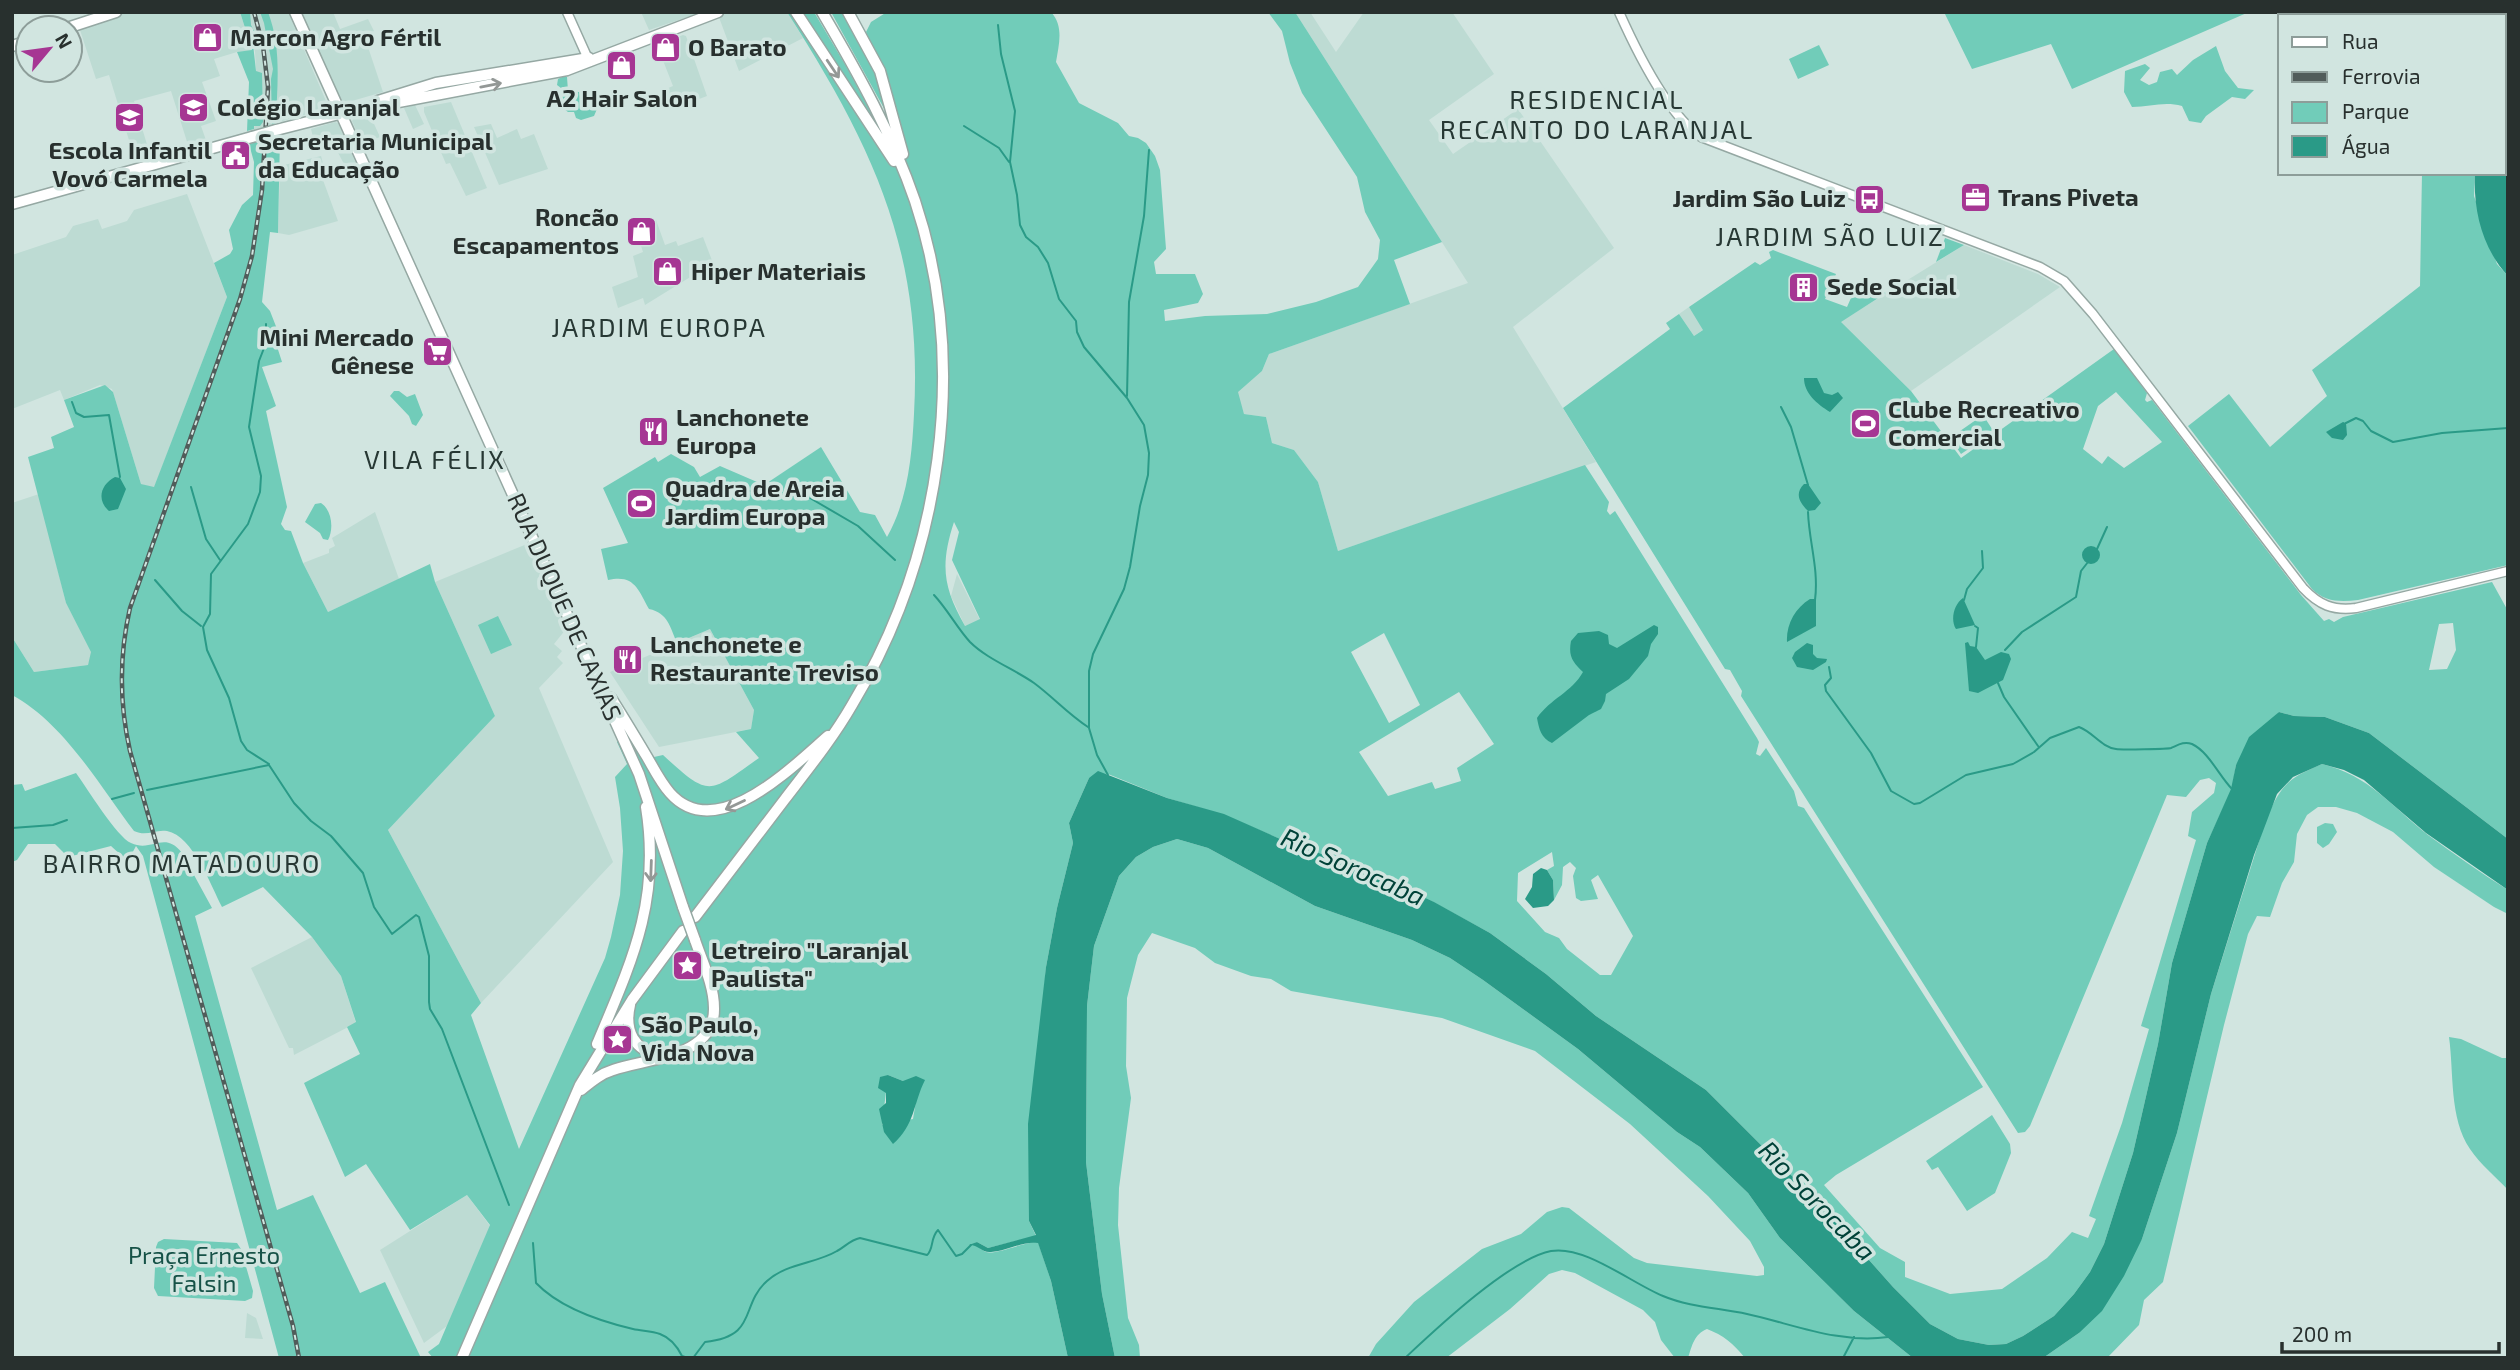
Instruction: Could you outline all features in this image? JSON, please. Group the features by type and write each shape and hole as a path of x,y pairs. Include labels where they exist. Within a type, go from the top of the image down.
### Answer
{"main road":[{"path":"84,22 116,12"},
{"name":"RUA DUQUE DE CAXIAS","path":"295,12 346,112 631,756"},
{"path":"346,112 400,93 448,81 567,69 718,12"},
{"path":"796,12 890,153 915,202"},
{"path":"822,12 885,126 915,202"},
{"path":"695,917 840,726 876,662 904,596 924,526 937,454 943,385 940,316 928,247 883,79 848,12"},
{"path":"12,204 276,130 346,112 453,92 517,74"},
{"path":"448,81 453,92"},
{"path":"590,665 664,785 680,802 698,810 722,810 742,802 792,767 840,726"},
{"path":"578,1089 611,1070 686,1050 705,1035 712,1021 713,1001 695,940 652,807 631,756"},
{"path":"462,1358 635,953 650,886 649,826 641,784 631,756"},
{"path":"578,1089 632,1000 683,931"},
{"path":"632,1000 629,1028 635,1043 646,1052 665,1055"}],"street":[{"path":"567,12 591,59"},
{"path":"1619,12 1639,56 1684,122 1698,135 2053,274 2064,281 2153,391 2303,588 2326,607 2356,608 2508,571"}],"shaded area":[{"path":"97,12 240,12 252,51 237,52 214,59 220,76 202,82 216,121 201,126 207,143 189,148 171,91 134,101 151,158 136,163 109,75 96,79 84,42 84,28 88,27 85,16"},
{"path":"244,12 288,12 329,108 275,123 278,136 249,144 247,131 254,129 257,86 255,52"},
{"path":"301,12 333,12 340,29 368,19 374,31 364,35 383,92 345,103 341,101"},
{"path":"641,12 702,12 649,30"},
{"path":"717,12 787,12 803,38 739,71"},
{"path":"1295,12 1310,12 1336,52 1364,12 1452,12 1494,74 1429,120 1453,154 1518,109 1614,248 1513,327 1596,462 1338,551 1318,482 1294,450 1272,443 1266,417 1244,414 1237,392 1262,371 1269,354 1468,283"},
{"path":"686,36 707,96 673,109 666,89 673,86 657,45"},
{"path":"451,102 487,188 466,196 450,163 446,164 424,112 424,107"},
{"path":"415,105 424,124 413,129 404,108"},
{"path":"370,115 380,137 362,144 352,121 354,118"},
{"path":"338,123 359,170 345,174 342,168 344,164 333,143 315,146 311,129"},
{"path":"491,124 497,138 517,129 521,139 534,134 548,169 499,185 474,127"},
{"path":"321,156 324,167 330,166 335,177 323,180 338,221 289,235 278,233 280,166"},
{"path":"187,194 227,297 154,488 141,484 112,389 100,385 64,400 60,390 12,409 12,255 66,237 73,226 98,219 102,229 127,221 134,210"},
{"name":"Hiper Materiais","path":"656,220 665,245 676,241 678,246 703,237 713,263 645,305 643,298 618,308 612,287 638,277 633,256 643,252 635,227"},
{"path":"1964,245 2038,274 2060,287 1911,391 1840,322"},
{"path":"1689,307 1704,329 1694,336 1679,314"},
{"path":"39,494 66,603 92,652 88,665 34,672 12,637 12,503"},
{"path":"375,512 399,579 328,612 303,563 329,553 329,549 335,546 332,538"},
{"path":"527,544 566,629 554,644 562,651 557,657 563,663 539,688 613,862 481,1003 388,830 495,716 435,582"},
{"path":"957,574 980,620 965,626 951,596"},
{"path":"710,629 754,710 751,729 659,747 610,672"},
{"path":"312,937 341,976 356,1023 294,1055 293,1048 289,1048 251,968"},
{"path":"467,1195 490,1226 447,1326 424,1343 380,1250"},
{"path":"247,1313 256,1318 263,1339 245,1338"}],"green space":[{"path":"240,12 250,12 251,25 257,37 257,42 253,44 256,71 262,73 263,122 247,131 249,82 237,52 252,50"},
{"path":"260,12 268,12 277,53 276,123 272,124 273,69"},
{"path":"787,12 793,12 891,161 907,155 881,67 866,32 871,22 887,12 1051,12 1059,29 1056,62 1079,103 1118,123 1129,136 1146,143 1155,156 1160,170 1166,249 1154,262 1156,274 1195,274 1203,294 1198,303 1164,310 1165,321 1205,316 1267,314 1316,302 1358,287 1378,259 1380,240 1365,212 1357,177 1302,93 1290,63 1282,31 1268,12 1295,12 1442,242 1394,260 1410,304 1269,354 1262,371 1238,392 1244,414 1266,417 1272,443 1294,450 1318,482 1338,551 1585,465 1609,502 1607,511 1610,515 1615,511 1757,738 1759,742 1756,754 1760,756 1766,748 1794,791 1798,806 1804,808 1983,1087 1836,1175 1824,1185 1880,1248 1905,1262 1905,1277 1950,1294 2002,1289 2047,1258 2072,1232 2088,1238 2096,1219 2089,1216 2122,1123 2149,1029 2141,1026 2196,840 2188,836 2192,812 2214,793 2216,783 2209,778 2200,780 2186,797 2167,795 2030,1126 2025,1132 2018,1133 1741,696 1742,691 1730,670 1725,669 1563,408 1670,329 1666,323 1679,314 1694,336 1703,330 1689,307 1755,262 1760,265 1771,258 1769,252 1773,250 1836,274 1825,299 1847,307 1858,282 1886,293 1841,322 1911,391 1961,458 2114,349 2147,393 2145,400 2152,400 2301,595 2324,621 2329,619 2334,622 2343,617 2492,582 2508,611 2508,839 2369,733 2325,717 2294,716 2279,712 2236,765 2232,789 2207,843 2172,963 2158,1044 2133,1153 2104,1244 2090,1272 2054,1316 2006,1344 1989,1345 1958,1339 1930,1324 1893,1287 1813,1197 1706,1090 1596,1016 1546,974 1490,933 1433,902 1354,865 1108,774 1089,778 1069,823 1073,843 1046,967 1030,1191 1029,1221 1036,1236 988,1248 977,1242 972,1245 990,1252 1038,1242 1051,1281 1068,1358 433,1358 428,1352 439,1344 490,1225 467,1195 410,1230 366,1164 345,1177 304,1083 360,1054 347,1027 356,1022 341,976 312,937 263,887 222,907 200,863 185,842 167,831 134,831 64,738 31,707 12,695 12,637 34,672 88,665 91,652 66,603 28,457 54,448 51,437 74,427 64,400 105,385 113,392 141,484 154,487 227,297 214,263 230,254 233,249 229,230 242,205 253,195 254,162 249,144 280,136 278,233 270,232 262,302 270,311 277,329 272,331 282,362 262,367 276,406 266,411 287,507 281,524 285,530 291,531 303,563 328,612 430,564 435,582 495,716 388,830 481,1003 471,1015 519,1149 605,958 611,937 620,895 623,851 615,777 627,764 617,742 626,732 623,726 645,759 663,755 701,784 719,784 759,758 736,732 751,729 754,710 710,629 677,643 667,622 660,614 649,609 634,585 624,579 608,580 601,549 628,543 603,488 655,457 658,462 671,454 694,467 700,477 720,466 764,485 821,447 860,512 875,515 887,537 900,508 910,461 914,414 915,355 910,301 900,250 886,202 867,155 818,61","holes":["2116,392 2162,442 2124,468 2108,456 2102,464 2083,449 2098,406","954,522 959,532 952,560 980,619 965,626 948,587 947,551","2453,623 2456,650 2447,669 2429,670 2439,624","1384,633 1420,705 1389,723 1351,652","1459,692 1494,744 1457,768 1461,781 1435,789 1432,782 1388,796 1359,752","1552,852 1554,866 1547,870 1553,880 1554,900 1562,885 1563,867 1570,862 1576,868 1573,876 1576,898 1581,901 1598,899 1591,880 1598,875 1633,936 1611,975 1600,975 1567,949 1559,938 1545,932 1517,901 1518,873","888,1075 903,1081 917,1095 913,1119 882,1125"]},
{"path":"798,12 814,12 878,125 875,127"},
{"path":"831,12 843,12 875,69 888,112 886,112"},
{"path":"1944,12 2249,12 2072,89 2051,44 1972,69"},
{"path":"2429,12 2481,12 2481,14"},
{"path":"1819,45 1829,65 1798,79 1789,59"},
{"path":"2216,46 2225,71 2238,88 2254,90 2245,99 2232,97 2206,116 2201,123 2189,121 2182,106 2163,104 2132,107 2124,92 2125,71 2145,64 2150,68 2140,80 2149,85 2157,82 2160,72 2172,69 2177,75 2193,60"},
{"path":"567,77 568,91 579,92 581,102 594,102 597,109 594,116 581,120 576,118 574,112 568,112 560,106 563,102 561,88 557,85 558,79"},
{"path":"2422,175 2475,175 2474,196 2497,264 2508,276 2508,565 2358,600 2333,600 2312,589 2188,426 2229,394 2270,447 2327,396 2312,370 2420,286"},
{"path":"1945,238 1964,245 1936,262"},
{"path":"394,391 407,397 415,394 423,415 416,426 390,396"},
{"path":"1983,415 1994,432 1961,454 1950,438"},
{"path":"321,503 328,510 331,520 328,540 323,539 320,533 305,522 315,504"},
{"path":"498,616 512,645 491,654 478,625"},
{"path":"2322,764 2339,769 2367,784 2428,835 2508,890 2508,914 2434,867 2393,832 2357,813 2336,807 2318,807 2307,815 2297,834 2294,862 2282,883 2270,917 2257,916 2248,934 2163,1282 2144,1300 2139,1325 2107,1358 2043,1358 2079,1333 2142,1239 2177,1133 2211,994 2266,819 2287,784"},
{"path":"76,773 125,839 145,846 169,843 182,853 212,908 195,916 277,1210 313,1195 360,1293 385,1282 421,1358 279,1358 143,856 136,846 129,859 111,846 68,857 55,844 28,844 17,860 12,862 12,785 22,784 25,791"},
{"path":"2325,823 2333,824 2337,832 2323,848 2317,843 2317,827"},
{"path":"1177,839 1208,848 1315,906 1412,940 1450,958 1483,980 1578,1049 1677,1132 1700,1147 1748,1193 1780,1238 1854,1311 1913,1358 1745,1358 1728,1340 1707,1329 1696,1337 1688,1358 1675,1358 1661,1340 1655,1322 1643,1310 1575,1273 1562,1270 1549,1274 1510,1309 1446,1358 1368,1358 1376,1344 1414,1302 1482,1249 1521,1234 1547,1212 1562,1207 1569,1208 1634,1258 1647,1263 1757,1276 1764,1275 1764,1267 1750,1241 1708,1196 1630,1124 1535,1051 1442,1018 1291,991 1271,979 1251,976 1215,963 1195,948 1152,933 1138,955 1127,998 1126,1066 1131,1098 1119,1188 1118,1225 1128,1318 1139,1345 1140,1358 1115,1358 1102,1294 1086,1162 1087,1006 1094,946 1119,876 1136,857 1153,847"},
{"path":"2449,1037 2461,1039 2502,1058 2508,1058 2508,1190 2478,1160 2463,1137 2453,1095"},
{"path":"1992,1115 2010,1144 2011,1153 1995,1193 1967,1211 1938,1167 1932,1170 1926,1161"},
{"name":"Praça Ernesto Falsin","path":"164,1239 237,1243 253,1291 252,1298 245,1301 158,1296 154,1288 156,1247 158,1242"}],"water":[{"path":"2508,12 2508,276 2492,253 2481,228 2475,187 2475,175 2506,175 2506,14 2481,14"},
{"path":"1804,378 1817,378 1824,393 1832,395 1838,392 1843,398 1830,412 1812,398 1806,389"},
{"path":"2343,422 2346,423 2347,435 2343,440 2332,438 2326,432"},
{"path":"115,477 120,478 126,489 118,509 109,511 101,497 106,484"},
{"path":"1804,484 1808,484 1821,503 1815,510 1808,511 1801,502 1799,491"},
{"path":"2091,546 2097,549 2100,555 2097,561 2091,564 2085,561 2082,555 2085,549"},
{"path":"1963,598 1975,625 1956,629 1954,612"},
{"path":"1810,599 1816,599 1816,626 1787,642 1792,618"},
{"path":"1654,625 1658,627 1658,634 1651,644 1648,656 1629,679 1606,694 1601,709 1552,743 1545,739 1537,718 1573,685 1583,672 1574,662 1570,651 1571,641 1578,633 1599,631 1608,635 1609,644 1617,648"},
{"path":"1968,642 1970,646 1976,647 1985,660 2001,652 2009,654 2011,659 2003,680 1978,693 1969,691 1965,643"},
{"path":"1807,643 1813,645 1813,654 1817,658 1827,659 1813,670 1797,667 1792,658 1795,652"},
{"name":"Rio Sorocaba","path":"2279,712 2294,716 2325,717 2369,733 2508,839 2508,890 2426,833 2364,780 2344,770 2322,764 2293,777 2277,794 2254,855 2211,994 2177,1133 2142,1239 2124,1276 2102,1311 2079,1333 2043,1358 1913,1358 1854,1311 1780,1238 1748,1193 1700,1147 1677,1132 1578,1049 1483,980 1450,958 1412,940 1315,906 1208,848 1177,839 1153,847 1136,857 1119,876 1094,946 1087,1006 1086,1162 1102,1294 1115,1358 1068,1358 1051,1281 1038,1243 1026,1243 991,1252 969,1245 977,1242 988,1248 1036,1235 1029,1221 1028,1124 1046,967 1073,843 1069,823 1089,778 1098,771 1167,798 1224,814 1287,842 1354,865 1434,902 1490,933 1546,974 1596,1016 1706,1090 1813,1197 1893,1287 1930,1324 1958,1339 1989,1345 2006,1344 2054,1316 2090,1272 2104,1244 2133,1153 2158,1044 2172,963 2207,843 2231,789 2236,765 2249,737"},
{"path":"1541,868 1547,870 1553,880 1554,900 1548,906 1533,908 1525,899 1532,887 1533,874"},
{"path":"888,1075 903,1081 916,1076 925,1080 910,1122 893,1144 884,1132 879,1109 886,1103 886,1093 878,1088 880,1077"}],"waterway":[{"path":"998,25 1001,54 1015,111 1010,162 1020,225 1026,237 1038,247 1048,263 1059,299 1076,321 1077,332 1084,347 1127,398 1144,425 1149,453 1148,475 1124,589 1093,654 1089,671 1089,728 1097,755 1108,775"},
{"path":"964,126 999,148 1009,162"},
{"path":"1127,396 1129,302 1144,216 1149,150"},
{"path":"266,324 266,343 259,361 249,427 261,476 260,492 248,524 211,574 210,614 203,627 207,650 229,698 241,741 247,750 269,764"},
{"path":"72,402 76,413 84,417 109,415 120,477"},
{"path":"1781,407 1791,427 1808,485"},
{"path":"2346,423 2356,418 2363,421 2371,431 2393,442 2442,433 2508,428"},
{"path":"715,481 754,492 810,498 858,526 895,560"},
{"path":"191,487 206,539 220,560"},
{"path":"1808,512 1816,577 1815,600"},
{"path":"2097,549 2107,527"},
{"path":"1964,600 1967,589 1983,568 1982,551"},
{"path":"2005,650 2022,632 2076,597 2081,571 2088,562"},
{"path":"155,580 182,611 201,626"},
{"path":"934,595 965,637 977,648 1034,683 1088,727"},
{"path":"1975,626 1978,628 1976,647"},
{"path":"1829,667 1831,678 1825,685 1826,691 1871,753 1891,791 1914,804 1966,775 2013,764 2034,752 2050,738 2079,727 2116,749 2171,748 2184,743 2192,744 2204,753 2232,789"},
{"path":"1998,683 2004,697 2038,746"},
{"path":"147,790 269,765 294,803 311,821 331,836 363,873 374,907 392,934 416,915 419,917 429,956 430,1009 442,1029 509,1205"},
{"path":"112,799 134,793"},
{"path":"12,828 53,825 67,820"},
{"path":"693,1358 705,1342 722,1339 741,1327 753,1300 775,1275 828,1255 856,1239 927,1255 938,1230 956,1256 971,1245"},
{"path":"533,1243 536,1283 556,1300 594,1318 664,1336 682,1356 688,1358"},
{"path":"1405,1358 1495,1281 1515,1267 1551,1251 1564,1251 1593,1259 1650,1290 1683,1303 1747,1314 1816,1332 1852,1338 1888,1337"},
{"path":"1843,1358 1854,1337"}],"railway":[{"path":"254,12 263,46 268,87 262,190 252,256 240,299 130,608 122,661 122,697 130,751 293,1326 299,1358"}],"place":[{"name":"Marcon Agro Fértil","path":"207,38"},
{"name":"O Barato","path":"665,48"},
{"name":"A2 Hair Salon","path":"622,65"},
{"name":"Colégio Laranjal","path":"194,108"},
{"name":"Escola Infantil Vovó Carmela","path":"130,117"},
{"name":"Secretaria Municipal da Educação","path":"235,156"},
{"name":"Trans Piveta","path":"1975,198"},
{"name":"Jardim São Luiz","path":"1869,199"},
{"name":"Roncão Escapamentos","path":"642,232"},
{"name":"Hiper Materiais","path":"668,272"},
{"name":"Sede Social","path":"1804,287"},
{"name":"Mini Mercado Gênese","path":"437,352"},
{"name":"Clube Recreativo Comercial","path":"1865,424"},
{"name":"Lanchonete Europa","path":"653,432"},
{"name":"Quadra de Areia Jardim Europa","path":"642,503"},
{"name":"Lanchonete e Restaurante Treviso","path":"627,659"},
{"name":"Letreiro \"Laranjal Paulista\"","path":"688,965"},
{"name":"São Paulo, Vida Nova","path":"618,1039"}],"district":[{"name":"RESIDENCIAL RECANTO DO LARANJAL","path":"1597,115"},
{"name":"JARDIM SÃO LUIZ","path":"1830,237"},
{"name":"JARDIM EUROPA","path":"659,328"},
{"name":"VILA FÉLIX","path":"435,460"},
{"name":"BAIRRO MATADOURO","path":"182,864"}]}
